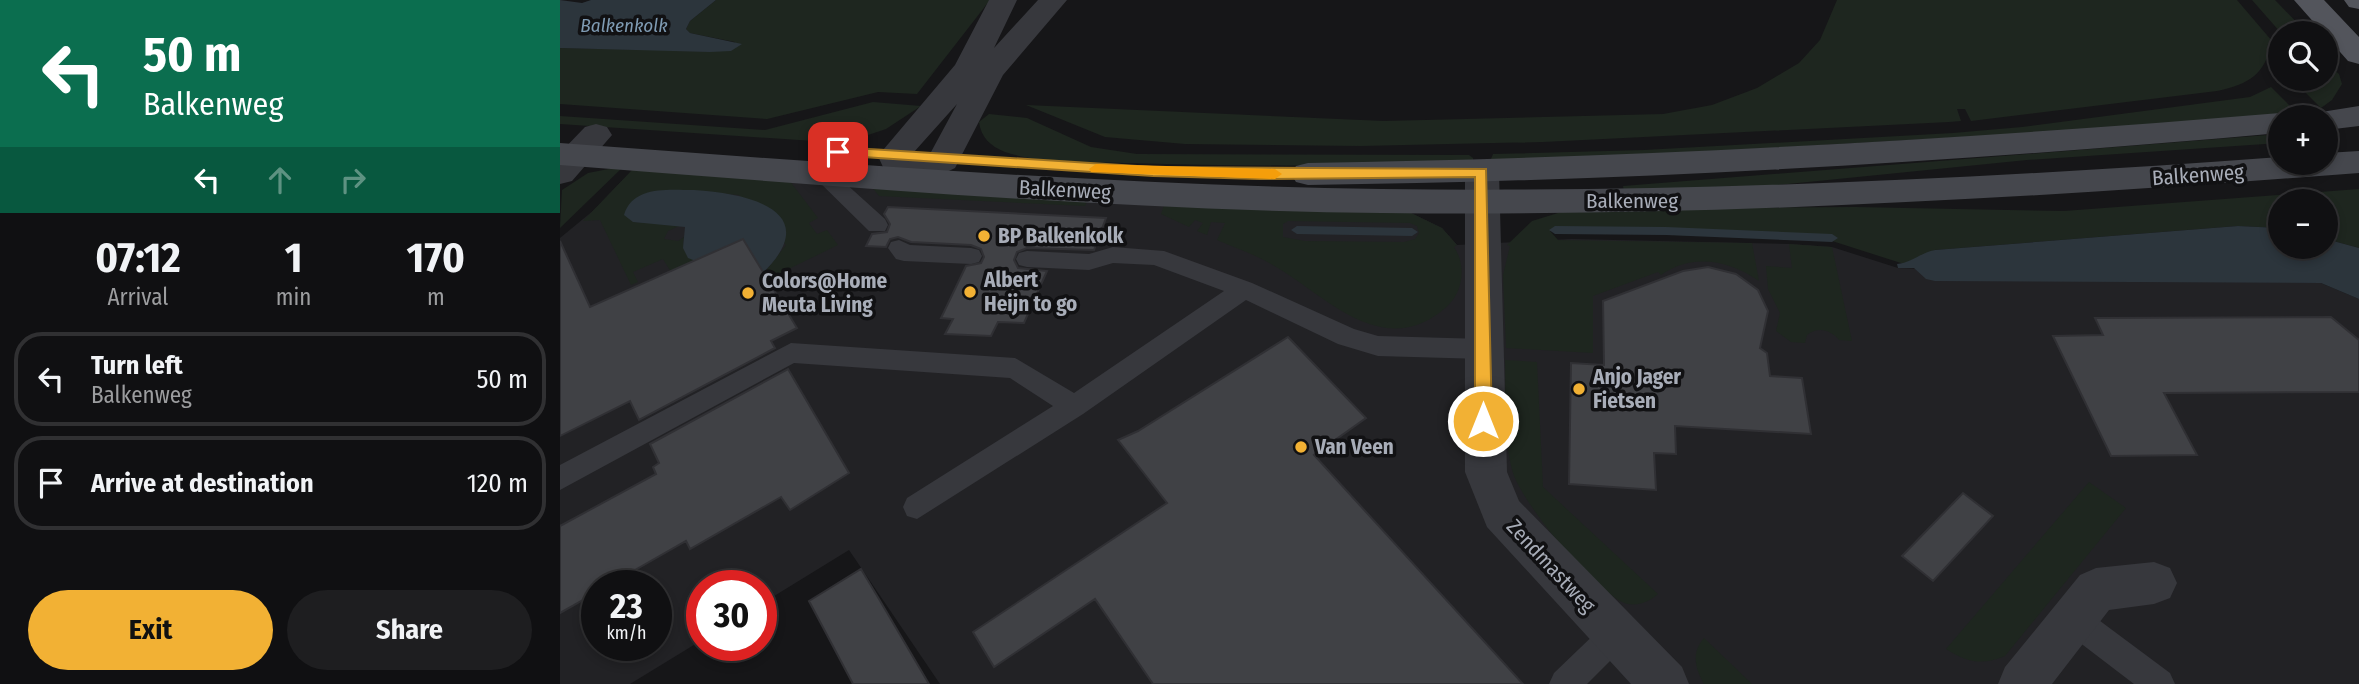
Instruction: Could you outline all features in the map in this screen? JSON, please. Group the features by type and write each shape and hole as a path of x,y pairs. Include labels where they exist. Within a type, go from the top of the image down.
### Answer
{"main road":[{"path":"2308,0 2359,55"},
{"path":"2338,119 2359,116"},
{"name":"Balkenweg","path":"571,150 899,168 1231,198 1481,187 1624,169 1869,157 2268,124"},
{"name":"Balkenweg","path":"899,168 943,160 1260,174 1714,200 2162,177 2359,162"}],"street":[{"path":"899,168 909,135 968,70 981,47 989,19 1003,0"},
{"path":"943,160 990,71 1053,0"},
{"name":"Zendmastweg","path":"1481,187 1486,472 1502,513 1615,635 1665,684"},
{"path":"2022,684 2096,590 2154,583"}],"lane":[{"path":"830,163 871,220"},
{"path":"899,248 904,253 964,254"},
{"path":"1027,259 1055,258 1089,262 1105,248 1156,257 1244,289 1348,337 1378,346 1483,349"},
{"path":"917,507 1074,406 1244,289"},
{"path":"560,478 791,354 1015,368 1074,406"},
{"path":"2073,619 2159,684"},
{"path":"1565,684 1615,635"}],"shaded area":[{"path":"716,0 990,0 917,94 878,92 767,119 560,104 560,48 731,51 735,42 690,33 686,29 690,21"},
{"path":"1837,0 2237,0 2268,36 2268,55 2260,70 2247,81 2217,91 1971,121 1965,109 1957,109 1961,121 1543,142 1361,146 1185,144 1105,137 1026,105 1384,121 1663,114 1712,105 1757,88 1799,63 1820,40"},
{"path":"2252,0 2275,0 2295,21 2270,21"},
{"path":"2338,73 2339,74 2342,84 2338,90"},
{"path":"2268,88 2268,91 2275,91 2289,105 2268,105 2268,115 2139,127 1489,164 1493,154 1644,150 2022,127 2250,97"},
{"path":"2304,91 2338,91 2325,105 2318,105"},
{"path":"873,102 921,106 886,129 844,143 560,124 560,116 765,130"},
{"path":"989,114 1027,118 1091,147 1137,154 1469,155 1473,158 1473,164 1216,165 1050,160 1019,156 991,144 984,137 979,122"},
{"path":"2268,135 2268,144 2027,160 1699,193 1624,193 1623,186"},
{"path":"624,166 560,228 562,190 588,173"},
{"path":"636,166 1411,213 1442,228 1457,245 1572,239 1789,244 1832,247 1898,268 2321,283 2359,299 2359,684 940,684 849,550 777,594 777,570 686,570 686,650 672,658 672,570 581,570 581,661 668,661 630,684 560,684 560,238 594,210"},
{"path":"636,166 789,180 818,218 809,223 817,234 827,230 838,245 768,279 764,273 786,245 739,195 683,190 650,192 633,222 681,225 668,231 664,239 678,241 684,237 683,243 694,261 671,272 663,259 633,272 638,282 631,285 600,220 583,221"},
{"path":"872,187 1088,199 1085,206 879,196"},
{"path":"2359,189 2359,248 2338,242 2338,191"},
{"path":"2268,196 2268,227 2238,226 1935,250 1904,264 1829,240 1550,231 1558,240 1752,243 1759,281 1723,264 1685,264 1661,275 1658,272 1593,296 1593,353 1506,348 1503,275 1510,246 1507,245 1532,221 1571,209 1855,207 2064,211"},
{"path":"1165,202 1411,213 1442,228 1457,245 1454,247 1461,263 1461,281 1452,301 1434,317 1408,327 1387,328 1346,314 1271,264 1217,240 1225,223 1211,222 1207,235 1197,231 1203,223 1195,220 1189,227 1161,214","holes":["1288,221 1410,223 1417,226 1419,233 1415,239 1404,242 1305,241 1283,237 1283,224"]},
{"path":"1789,244 1832,247 1852,341 1839,340 1820,330 1807,335 1805,343 1791,342 1776,331 1780,313 1768,289 1766,266 1792,268"},
{"path":"1505,360 1537,362 1543,487 1658,594 1651,599 1640,604 1628,604 1615,598 1581,568 1531,506 1513,473 1510,459"},
{"path":"2089,482 2126,508 2005,656 1981,662 1960,657 1946,649"},
{"path":"1704,638 1752,684 1704,684 1698,672 1696,655"}],"water":[{"name":"Balkenkolk","path":"560,0 582,3 591,0 716,0 690,21 686,29 690,33 742,44 731,51 710,52 560,48"},
{"path":"663,190 694,190 742,197 777,213 785,226 785,241 774,260 752,283 688,258 683,248 685,227 633,222 624,215 635,198 644,194"},
{"path":"2238,226 2268,227 2268,259 2338,259 2338,242 2359,248 2359,299 2321,283 1935,281 1926,279 1914,268 1898,268 1897,264 1935,250"}],"building":[{"path":"888,207 1106,218 1094,250 1027,248 1017,252 1014,260 1018,268 1047,271 1024,323 998,322 991,336 945,334 953,319 941,318 966,266 981,263 984,257 981,249 971,245 911,242 898,237 890,239 886,247 866,246 872,234 887,232 890,224 884,214"},
{"path":"743,239 797,328 771,341 775,348 639,420 630,401 560,436 560,241 590,307"},
{"path":"1708,267 1736,274 1758,290 1768,311 1760,348 1767,353 1770,376 1802,378 1811,434 1675,426 1676,454 1654,453 1656,490 1569,484 1571,363 1604,365 1603,301 1683,271"},
{"path":"2331,317 2359,340 2359,392 2164,393 2197,455 2111,456 2053,336 2103,335 2095,318"},
{"path":"1288,337 1366,418 1314,455 1523,684 1153,684 1095,599 994,667 973,632 1167,503 1118,440 1138,431"},
{"path":"788,369 849,473 790,510 781,497 690,549 686,541 635,570 581,570 581,601 560,613 560,526 656,474 653,467 659,463 650,444"},
{"path":"1963,493 1993,516 1933,581 1902,556"},
{"path":"861,569 929,684 853,684 809,601"}],"waterway":[{"path":"1297,230 1412,232"},
{"path":"1555,230 1666,231 1832,238"}],"slow traffic":[{"path":"1096,169 1275,174"}],"place":[{"name":"BP Balkenkolk","path":"984,236"},
{"name":"Albert Heijn to go","path":"970,292"},
{"name":"Colors@Home Meuta Living","path":"748,293"},
{"name":"Anjo Jager Fietsen","path":"1579,389"},
{"name":"Van Veen","path":"1301,447"}],"route":[{"path":"838,152 1153,171 1260,174 1482,172 1483,421"}]}
